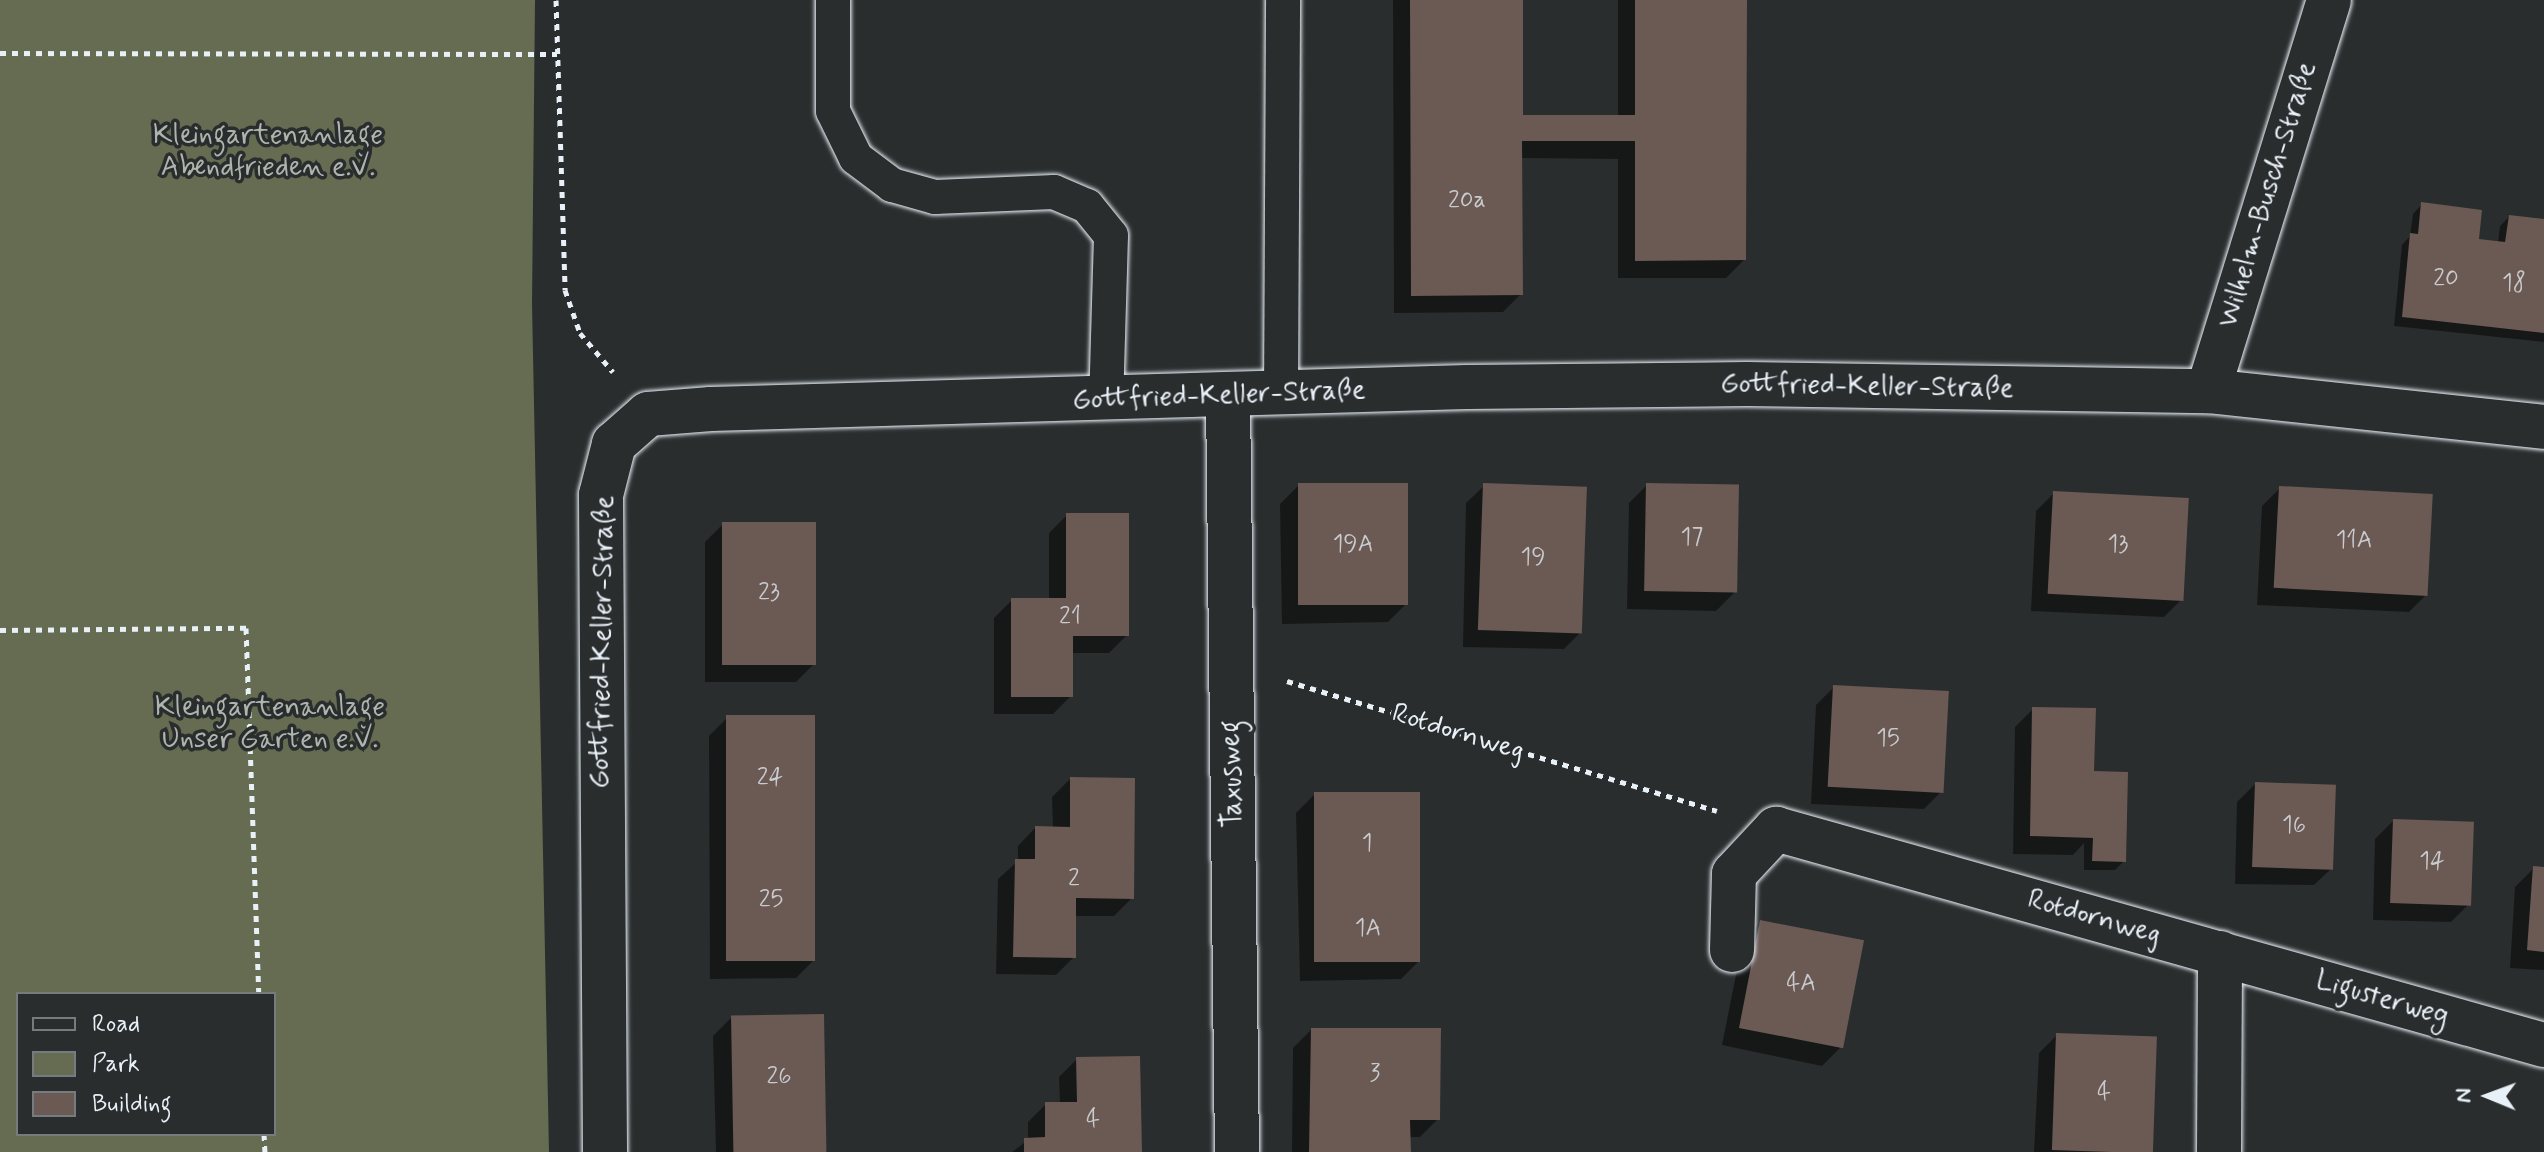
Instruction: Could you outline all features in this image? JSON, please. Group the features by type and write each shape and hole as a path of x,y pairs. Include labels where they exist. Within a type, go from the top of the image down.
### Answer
{"street":[{"name":"Wilhelm-Busch-Straße","path":"2208,391 2329,0"},
{"name":"Gottfried-Keller-Straße","path":"605,1152 601,495 614,444 648,414 711,409 1281,395 1467,387 1747,384 2208,391 2544,427"},
{"name":"Taxusweg","path":"1228,396 1237,1152"},
{"path":"1732,950 1734,874 1776,829"},
{"name":"Rotdornweg","path":"1776,829 2220,953"},
{"path":"2219,1152 2220,953"},
{"name":"Ligusterweg","path":"2220,953 2544,1045"}],"lane":[{"path":"833,0 833,111 856,158 892,185 935,197 1054,192 1087,206 1111,236 1106,400"},
{"path":"1281,395 1283,0"}],"path":[{"path":"556,0 565,290 580,333 648,414"},
{"path":"0,53 557,54"},
{"path":"0,630 246,628 259,992"},
{"name":"Rotdornweg","path":"1232,665 1776,829"}],"green space":[{"name":"Kleingartenanlage Unser Garten e.V.","path":"0,0 535,0 532,304 549,1152 0,1152"}],"building":[{"path":"1410,0 1523,0 1523,115 1635,115 1635,0 1747,0 1746,260 1635,261 1635,141 1522,141 1523,295 1411,296"},
{"path":"2421,202 2482,210 2479,239 2505,242 2509,215 2544,219 2544,333 2402,317 2410,233 2418,234"},
{"path":"1298,483 1408,483 1408,605 1298,605"},
{"path":"1483,483 1587,487 1582,634 1478,630"},
{"path":"1646,483 1739,485 1737,593 1644,591"},
{"path":"2279,486 2433,494 2427,596 2274,588"},
{"path":"2053,491 2189,498 2183,601 2048,594"},
{"path":"1066,513 1129,513 1129,636 1073,636 1073,697 1011,697 1011,598 1066,598"},
{"path":"722,522 816,522 816,665 722,665"},
{"path":"1833,685 1949,691 1944,793 1828,787"},
{"path":"2032,707 2096,708 2094,771 2128,772 2126,862 2092,861 2093,838 2030,836"},
{"path":"726,715 815,715 815,961 726,961"},
{"path":"1070,777 1135,778 1134,899 1076,898 1076,958 1013,957 1015,859 1035,859 1035,826 1070,827"},
{"path":"2255,782 2336,785 2333,870 2252,867"},
{"path":"1314,792 1420,792 1420,962 1314,962"},
{"path":"2393,819 2474,822 2471,906 2390,903"},
{"path":"2533,866 2544,867 2544,952 2527,950"},
{"path":"1760,920 1864,940 1843,1048 1739,1028"},
{"path":"824,1014 826,1152 733,1152 731,1016"},
{"path":"1311,1028 1441,1028 1440,1120 1410,1120 1411,1152 1309,1152"},
{"path":"2056,1033 2157,1037 2153,1152 2052,1150"},
{"path":"1140,1056 1142,1152 1024,1152 1024,1138 1045,1137 1045,1102 1077,1102 1076,1057"}],"park label":[{"name":"Kleingartenanlage Abendfrieden e.V.","path":"268,152"}]}
